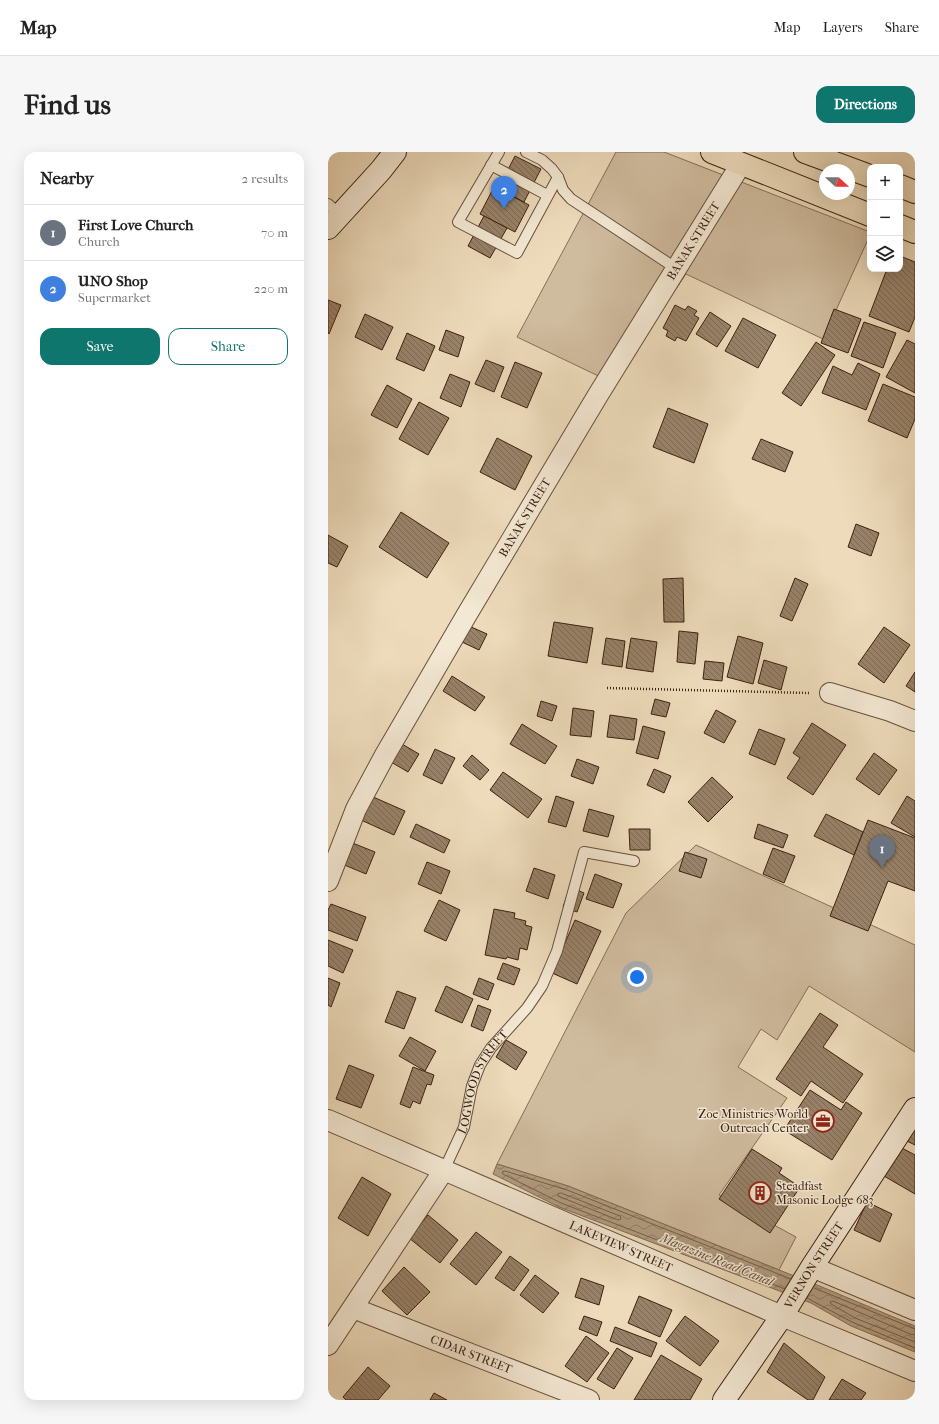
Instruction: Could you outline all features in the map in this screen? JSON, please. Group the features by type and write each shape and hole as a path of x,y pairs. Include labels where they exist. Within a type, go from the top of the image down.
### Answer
{"main road":[{"path":"332,216 381,170 395,152"},
{"path":"712,152 867,214"},
{"path":"805,152 867,175"},
{"path":"903,187 915,192"},
{"path":"903,227 915,232"},
{"name":"VERNON STREET","path":"724,1400 787,1309 809,1272 915,1109"}],"street":[{"name":"BANAK STREET","path":"328,881 356,809 385,755 598,395 741,164"},
{"path":"830,694 890,711 915,721"},
{"name":"LAKEVIEW STREET","path":"328,1120 444,1170 787,1309 915,1370"},
{"name":"LOGWOOD STREET","path":"328,1345 334,1326 353,1308 444,1170"},
{"path":"809,1272 915,1310"},
{"name":"CIDAR STREET","path":"353,1308 589,1400"}],"lane":[{"path":"499,152 458,222 517,253 558,177"},
{"path":"526,152 542,160 552,169 558,177 563,190 571,199 676,269"},
{"path":"491,165 548,195"},
{"name":"LOGWOOD STREET","path":"444,1170 464,1127 472,1086 480,1065 491,1048 527,1008 542,986 557,951 584,852 634,860"}],"path":[{"path":"607,688 830,694"}],"shaded area":[{"path":"616,152 664,152 867,231 867,242 823,339 686,274 613,383 517,337"},
{"path":"696,845 915,945 915,1052 809,986 777,1040 761,1029 738,1067 787,1098 719,1195 796,1237 779,1270 568,1186 497,1164 626,913"}],"water":[{"name":"Magazine Road Canal","path":"497,1164 568,1186 822,1287 915,1326 915,1352 851,1326 811,1303 559,1207 493,1174"}],"building":[{"path":"515,156 541,169 524,202 498,189"},
{"path":"494,187 529,205 515,232 480,214"},
{"path":"484,216 507,228 490,258 468,246"},
{"path":"903,257 915,262 915,317 909,332 869,316 886,272 903,272"},
{"path":"328,300 341,305 329,334 328,333"},
{"path":"675,305 685,310 688,306 697,311 694,315 699,318 686,341 677,337 675,341 666,336 668,331 663,328"},
{"path":"834,309 861,319 848,353 821,343"},
{"path":"710,312 731,326 717,347 696,334"},
{"path":"365,314 393,327 382,350 355,337"},
{"path":"743,318 776,335 758,368 725,351"},
{"path":"864,322 896,333 883,368 851,356"},
{"path":"446,330 464,337 458,357 439,350"},
{"path":"407,333 435,346 424,371 396,359"},
{"path":"907,340 915,344 915,393 886,377"},
{"path":"816,342 835,355 801,406 782,393"},
{"path":"486,360 504,367 494,392 475,384"},
{"path":"515,362 542,373 527,408 501,397"},
{"path":"858,363 880,374 866,410 822,393 833,366 852,375"},
{"path":"450,374 470,382 461,407 440,398"},
{"path":"883,384 915,397 915,419 907,438 868,421"},
{"path":"387,385 412,399 397,428 371,415"},
{"path":"419,402 449,418 428,455 399,439"},
{"path":"668,408 708,424 694,463 653,447"},
{"path":"497,438 532,456 515,490 480,472"},
{"path":"761,439 793,452 785,472 752,459"},
{"path":"401,512 449,543 427,578 379,547"},
{"path":"856,524 879,533 871,556 848,547"},
{"path":"328,535 348,546 337,567 328,563"},
{"path":"683,578 684,622 664,622 663,579"},
{"path":"795,578 808,584 792,621 780,616"},
{"path":"554,622 593,628 587,663 548,656"},
{"path":"469,626 487,634 479,650 462,642"},
{"path":"884,627 910,645 884,683 858,664"},
{"path":"679,631 698,633 695,664 677,662"},
{"path":"738,636 763,643 753,684 727,677"},
{"path":"606,638 625,641 622,667 602,664"},
{"path":"631,638 657,642 653,672 626,668"},
{"path":"764,660 787,667 781,690 758,683"},
{"path":"705,661 724,663 722,681 703,679"},
{"path":"915,672 915,692 906,686"},
{"path":"452,676 485,697 475,711 443,691"},
{"path":"655,699 670,703 666,717 651,714"},
{"path":"541,701 557,706 552,721 537,716"},
{"path":"573,708 594,711 591,737 570,735"},
{"path":"716,710 736,721 724,743 704,733"},
{"path":"610,715 637,719 634,740 607,737"},
{"path":"812,723 846,745 813,795 787,778 800,758 793,753"},
{"path":"522,724 557,746 545,764 510,744"},
{"path":"643,726 665,732 658,759 636,753"},
{"path":"759,729 785,739 775,765 749,754"},
{"path":"402,744 419,754 408,772 391,762"},
{"path":"435,749 455,758 442,784 423,775"},
{"path":"874,753 897,770 879,795 856,779"},
{"path":"472,755 489,770 480,780 463,766"},
{"path":"577,759 599,767 593,784 571,776"},
{"path":"654,769 671,776 664,793 647,785"},
{"path":"503,772 542,799 528,818 490,790"},
{"path":"712,777 733,797 708,822 688,802"},
{"path":"371,796 405,811 394,835 361,820"},
{"path":"556,796 574,802 566,827 548,822"},
{"path":"907,796 915,801 915,837 891,823"},
{"path":"589,809 614,816 608,837 583,831"},
{"path":"826,814 863,832 854,855 814,836"},
{"path":"868,820 915,838 915,891 888,881 868,931 830,916"},
{"path":"416,824 450,840 444,853 410,837"},
{"path":"758,824 788,835 783,848 754,838"},
{"path":"629,829 650,829 650,850 630,850"},
{"path":"350,842 375,852 366,874 342,864"},
{"path":"773,848 795,856 784,883 763,874"},
{"path":"685,852 707,859 701,878 679,871"},
{"path":"427,862 450,871 441,894 418,884"},
{"path":"534,868 555,875 548,899 526,891"},
{"path":"595,874 622,884 613,908 586,899"},
{"path":"570,887 584,893 577,912 563,907"},
{"path":"439,900 460,910 446,941 424,931"},
{"path":"331,904 366,917 357,941 328,930 328,910"},
{"path":"494,909 515,913 514,918 526,921 525,925 532,927 527,950 520,948 518,960 507,957 506,959 485,955"},
{"path":"575,920 601,931 577,984 552,973"},
{"path":"328,940 353,950 343,973 328,966"},
{"path":"503,963 520,969 514,985 497,979"},
{"path":"328,978 340,983 331,1007 328,1005"},
{"path":"479,978 494,984 488,1000 473,994"},
{"path":"446,986 473,999 462,1023 435,1011"},
{"path":"397,991 416,998 404,1029 385,1022"},
{"path":"478,1005 491,1010 483,1031 471,1026"},
{"path":"820,1013 838,1025 823,1047 863,1074 843,1103 811,1081 801,1096 776,1079"},
{"path":"410,1037 436,1051 425,1071 399,1056"},
{"path":"506,1040 527,1052 516,1070 496,1057"},
{"path":"349,1065 374,1075 361,1108 336,1099"},
{"path":"413,1067 434,1075 431,1085 427,1084 420,1104 413,1101 410,1108 400,1104"},
{"name":"Zoe Ministries World Outreach Center","path":"810,1090 841,1110 846,1102 862,1113 832,1160 784,1130"},
{"path":"915,1123 915,1145 905,1140"},
{"path":"900,1147 915,1155 915,1194 884,1176"},
{"name":"Steadfast Masonic Lodge 683","path":"752,1149 782,1168 779,1173 800,1187 770,1233 719,1199"},
{"path":"362,1177 391,1194 368,1236 338,1218"},
{"path":"867,1202 892,1214 880,1242 854,1230"},
{"path":"428,1215 458,1240 440,1263 409,1238"},
{"path":"476,1232 502,1252 476,1285 450,1264"},
{"path":"510,1256 529,1270 514,1291 495,1278"},
{"path":"404,1267 430,1292 407,1315 382,1291"},
{"path":"535,1275 559,1293 543,1313 520,1295"},
{"path":"581,1278 604,1286 599,1305 575,1297"},
{"path":"639,1296 672,1310 660,1337 628,1323"},
{"path":"584,1316 602,1322 597,1336 579,1329"},
{"path":"685,1316 719,1341 700,1366 666,1341"},
{"path":"615,1327 657,1343 651,1357 610,1341"},
{"path":"586,1336 609,1353 587,1382 565,1366"},
{"path":"784,1343 825,1377 813,1400 808,1400 767,1372"},
{"path":"617,1348 633,1358 614,1389 597,1379"},
{"path":"661,1355 702,1379 690,1400 634,1400"},
{"path":"368,1367 390,1386 378,1400 346,1400 343,1397"},
{"path":"842,1379 866,1393 861,1400 829,1400"},
{"path":"434,1393 447,1400 430,1400"}],"place":[{"name":"UNO Shop","path":"504,209"},
{"name":"First Love Church","path":"882,868"},
{"name":"Zoe Ministries World Outreach Center","path":"823,1121"},
{"name":"Steadfast Masonic Lodge 683","path":"760,1193"}]}
